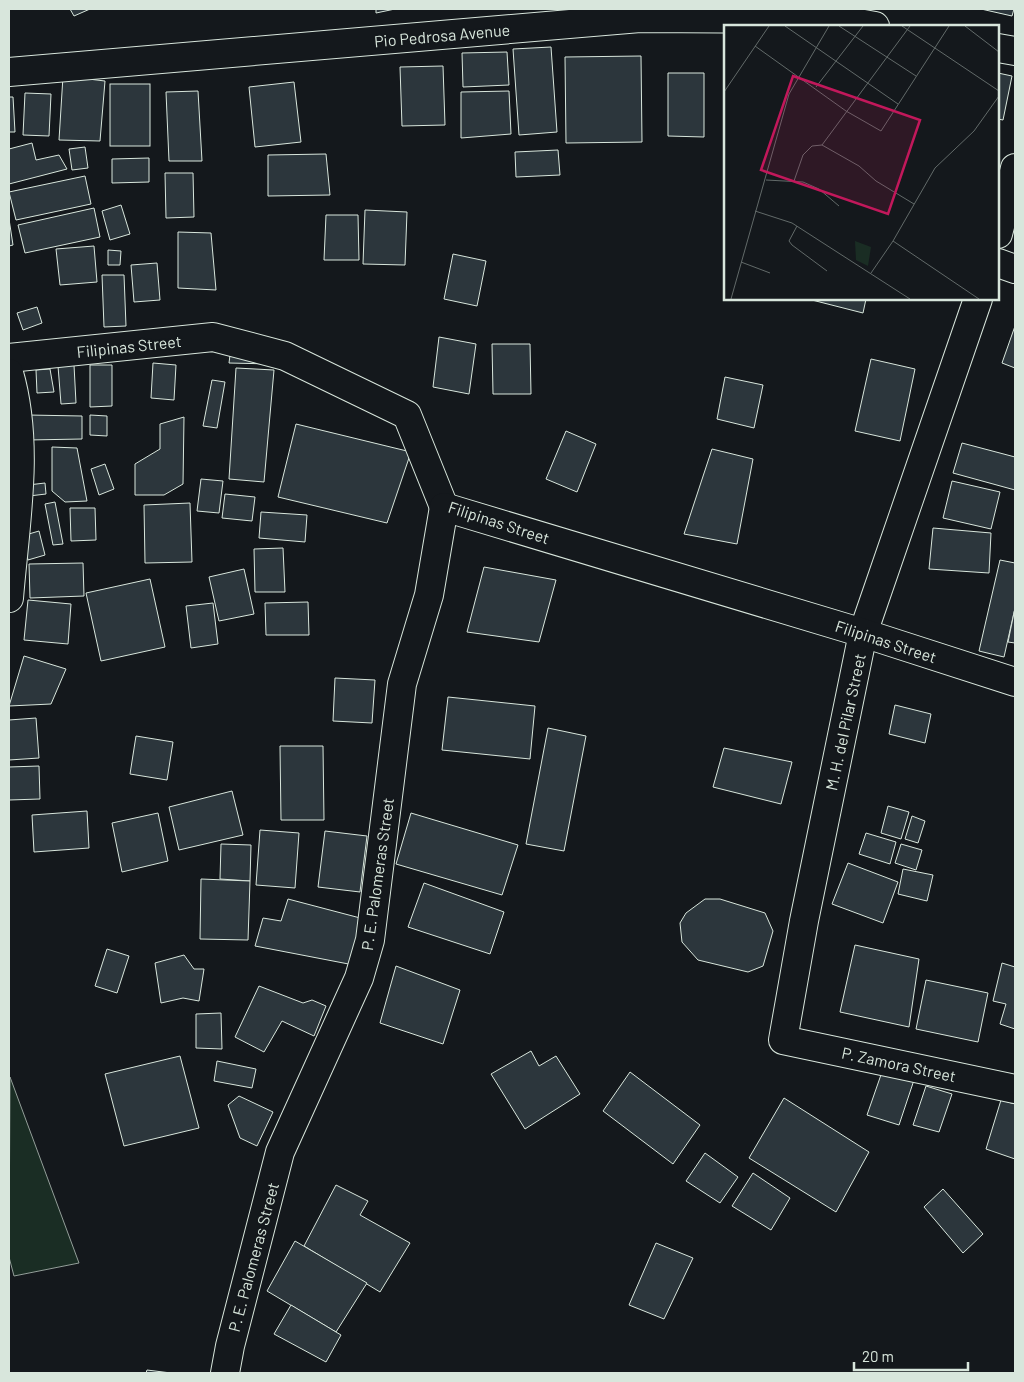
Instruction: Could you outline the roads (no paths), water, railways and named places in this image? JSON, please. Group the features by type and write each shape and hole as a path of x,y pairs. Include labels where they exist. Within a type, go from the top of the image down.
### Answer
{"street":[{"name":"Pio Pedrosa Avenue","path":"9,72 640,18 836,19 869,25"},
{"path":"999,48 1015,52"},
{"path":"999,230 1015,168"},
{"path":"999,263 1015,269"},
{"name":"M. H. del Pilar Street","path":"782,1040 804,920 863,633 978,300"},
{"name":"Filipinas Street","path":"9,358 213,337 285,356 407,415 444,507 863,633 1015,682"},
{"path":"9,373 15,395 21,448 9,598"},
{"name":"P. E. Palomeras Street","path":"225,1373 230,1346 280,1152 359,978 370,940 402,684 429,595 444,507"},
{"name":"P. Zamora Street","path":"782,1040 1015,1089"}]}
